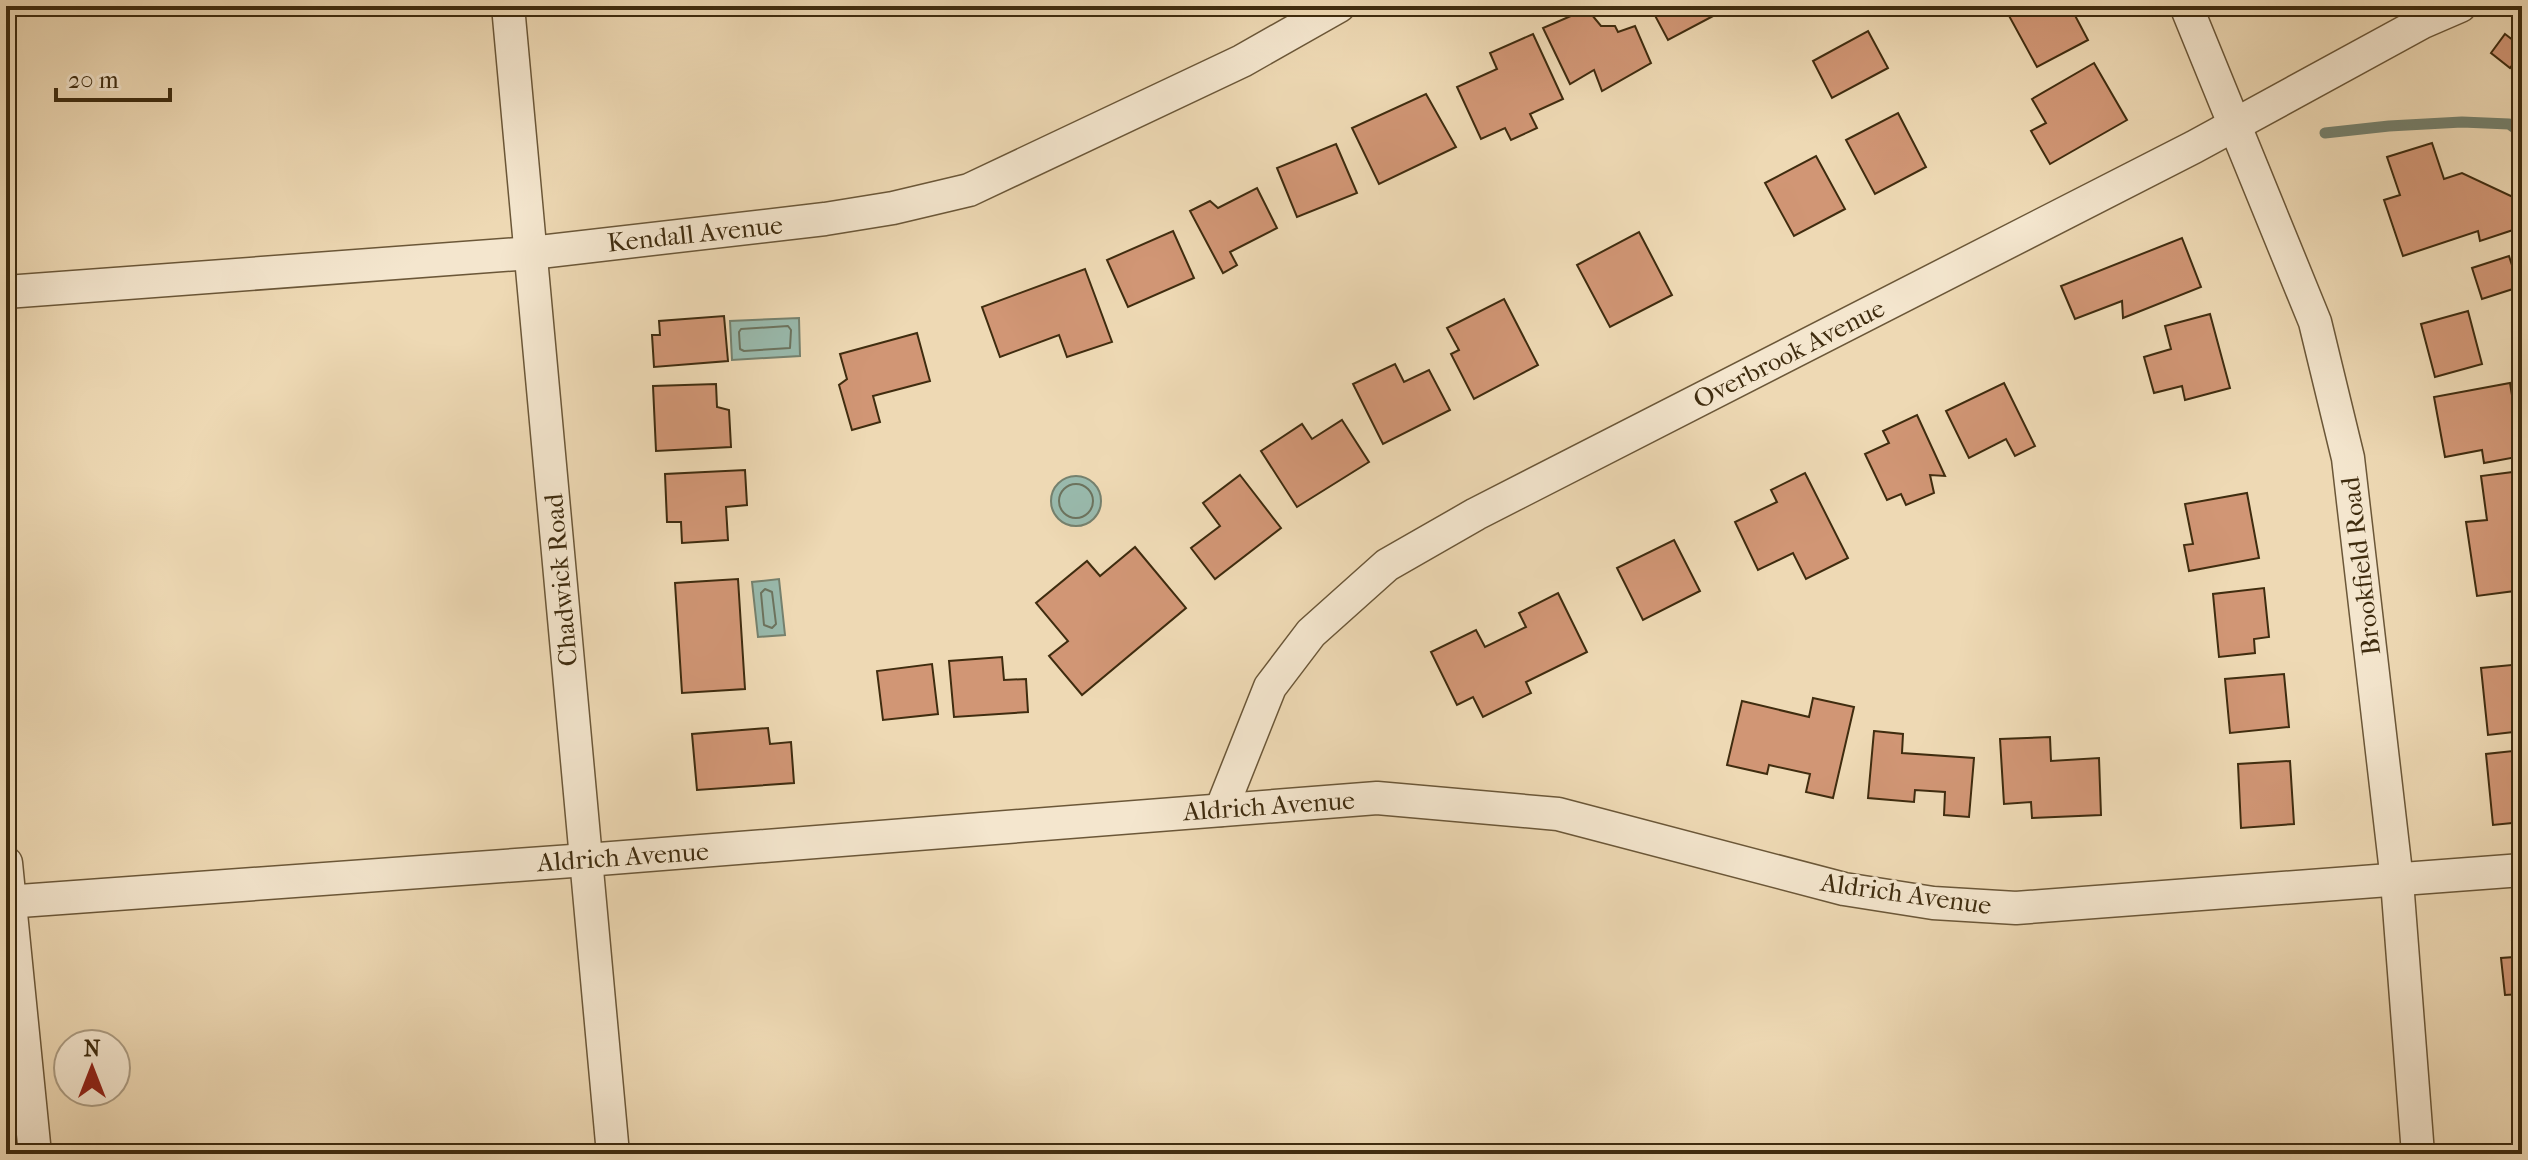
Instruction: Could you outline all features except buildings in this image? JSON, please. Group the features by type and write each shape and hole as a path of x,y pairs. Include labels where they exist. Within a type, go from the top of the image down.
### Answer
{"street":[{"name":"Chadwick Road","path":"508,6 613,1154"},
{"name":"Kendall Avenue","path":"6,292 531,253 825,219 893,208 969,190 1242,61 1339,6"},
{"name":"Brookfield Road","path":"2186,6 2315,322 2348,458 2397,881 2418,1154"},
{"name":"Overbrook Avenue","path":"1221,810 1270,687 1311,633 1387,565 1476,514 2236,125 2423,22 2460,6"},
{"name":"Aldrich Avenue","path":"8,902 1377,798 1558,814 1844,889 1933,903 2002,908 2522,870"},
{"path":"6,863 35,1154"}],"water":[{"path":"799,318 800,356 732,360 730,321"},
{"path":"1076,476 1093,484 1101,501 1093,518 1076,526 1059,518 1051,501 1059,484"},
{"path":"779,579 785,635 758,637 752,582"}],"waterway":[{"path":"2325,133 2462,122 2509,124 2522,133"}]}
